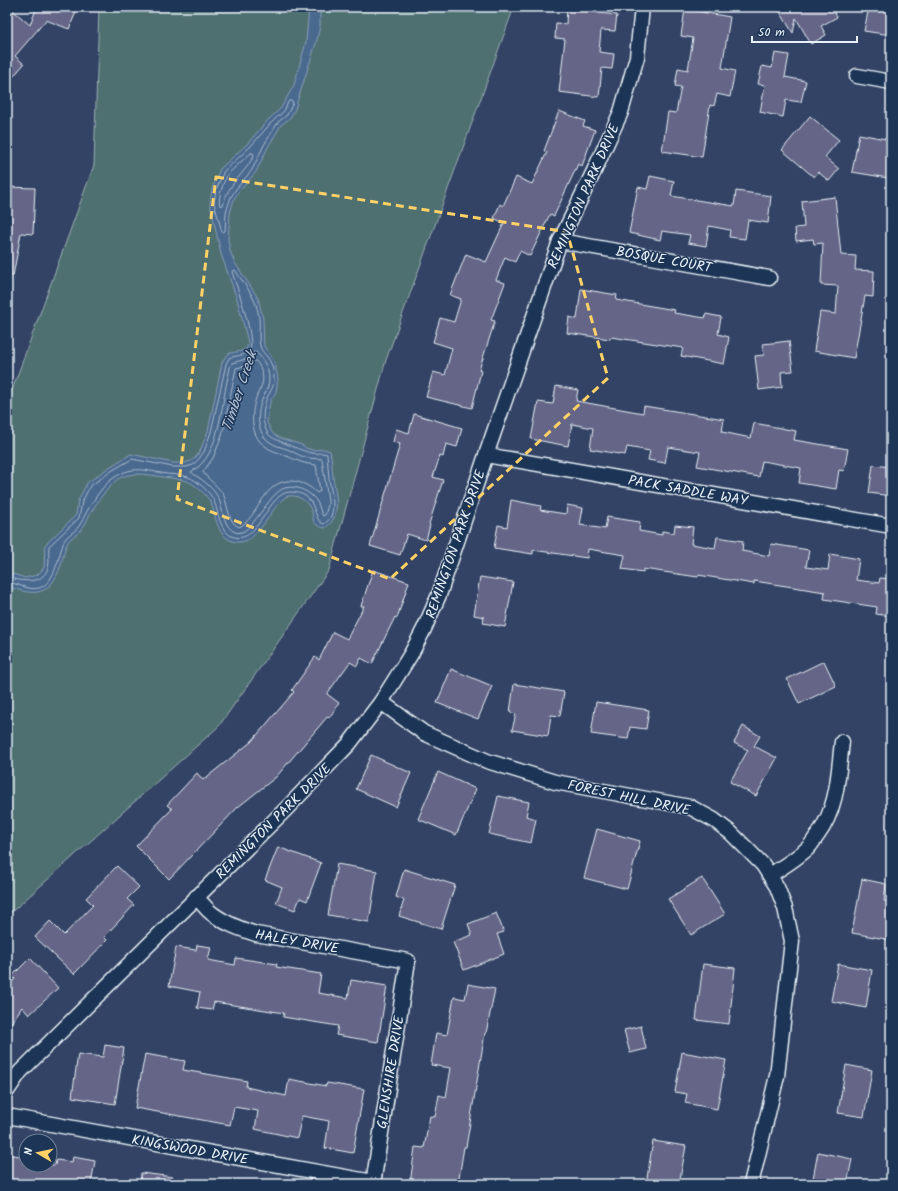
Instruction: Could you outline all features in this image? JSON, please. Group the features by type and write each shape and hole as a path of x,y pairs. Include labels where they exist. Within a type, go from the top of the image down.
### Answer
{"street":[{"name":"REMINGTON PARK DRIVE","path":"7,1091 20,1072 285,810 349,744 381,702 411,654 439,595 560,241 621,112 637,57 642,7"},
{"path":"857,76 891,82"},
{"name":"BOSQUE COURT","path":"560,241 769,278"},
{"name":"PACK SADDLE WAY","path":"486,455 891,526"},
{"name":"FOREST HILL DRIVE","path":"381,702 424,732 487,762 555,782 690,807 714,820 764,865 785,908 792,941 777,1076 752,1184"},
{"path":"770,875 794,860 809,847 824,826 829,816 834,799 842,742"},
{"name":"HALEY DRIVE","path":"196,897 209,911 240,930 408,961"},
{"name":"GLENSHIRE DRIVE","path":"373,1183 408,961"},
{"name":"KINGSWOOD DRIVE","path":"7,1116 373,1183"}],"highlighted area":[{"path":"216,177 567,232 608,378 390,579 177,499"}],"green space":[{"path":"99,7 514,7 386,360 329,570 219,726 7,916 7,404 94,165"}],"water":[{"name":"Timber Creek","path":"309,7 320,7 320,26 295,109 290,118 281,125 256,172 234,199 230,213 228,240 230,251 235,263 258,298 263,319 264,346 275,363 278,379 276,392 269,407 267,422 273,434 280,438 312,450 324,449 330,451 336,497 336,511 331,523 325,528 315,524 311,508 306,502 296,496 288,496 279,503 252,537 246,541 238,542 225,537 219,528 211,503 200,490 190,482 180,479 147,475 127,475 117,479 105,492 80,531 68,542 57,575 47,588 41,591 26,592 7,586 7,572 25,578 37,575 44,568 45,545 76,515 78,501 87,483 111,466 131,454 173,463 185,463 196,457 200,451 208,431 222,363 230,353 247,348 248,342 237,299 221,254 210,204 212,189 220,169 247,144 268,120 281,108 294,85 306,42"}],"building":[{"path":"7,7 9,7 30,25 37,7 78,7 69,29 46,20 15,56 24,64 7,84"},
{"path":"567,7 598,7 598,13 617,15 615,31 601,30 599,52 614,54 612,69 602,68 599,97 559,92 565,39 555,38 556,23 566,24"},
{"path":"777,7 831,7 837,17 821,26 826,35 811,44 796,18 793,33"},
{"path":"869,7 891,7 891,35 864,31"},
{"path":"685,9 730,17 722,68 735,71 730,97 717,94 714,106 710,105 702,157 662,151 668,112 676,113 681,87 675,86 678,68 688,70 693,38 681,36"},
{"path":"775,53 789,55 785,77 806,81 801,102 786,100 783,117 760,112 765,85 758,84 762,66 772,68"},
{"path":"559,111 585,121 583,126 595,130 582,166 578,164 554,216 550,214 530,256 520,251 515,262 505,257 496,280 505,283 491,320 495,321 479,370 481,371 472,408 426,397 433,372 445,375 452,348 433,342 440,318 454,322 461,299 450,295 466,254 486,262 504,223 494,218 500,204 503,206 516,177 532,184 547,152 544,151"},
{"path":"810,116 839,140 825,157 839,169 829,181 818,172 814,177 782,150"},
{"path":"859,134 891,140 891,161 888,178 852,172"},
{"path":"650,176 674,181 671,196 734,206 736,191 771,196 768,223 748,220 745,239 729,237 730,230 709,226 706,246 688,243 690,235 662,231 660,240 629,233 638,187 647,189"},
{"path":"7,187 35,188 33,234 21,233 13,276 7,276"},
{"path":"835,197 841,255 856,256 855,270 874,271 873,297 865,296 854,358 814,351 820,312 836,314 838,286 821,285 823,243 814,244 813,239 796,241 795,228 804,227 802,201"},
{"path":"581,289 617,295 616,300 675,310 674,313 705,318 706,314 721,317 718,334 729,337 724,364 681,356 683,348 611,337 610,339 567,333 569,317 577,319"},
{"path":"789,341 793,371 781,372 782,387 759,390 755,356 764,355 763,344"},
{"path":"556,386 578,390 576,401 643,413 644,406 724,419 722,432 751,438 754,423 796,431 794,440 848,449 844,471 839,470 836,489 799,483 801,468 762,461 759,477 697,466 700,452 668,447 665,463 648,460 650,451 627,447 625,455 590,449 593,428 572,424 568,446 531,439 538,402 553,404"},
{"path":"414,414 462,428 457,447 446,444 443,457 440,456 433,477 443,480 429,524 426,540 407,534 400,555 370,546 400,444 393,442 396,429 409,433"},
{"path":"873,465 891,467 891,496 869,493"},
{"path":"511,500 541,506 540,510 566,514 567,505 583,508 580,525 605,529 607,517 640,522 639,531 662,535 662,531 674,533 675,525 693,527 691,544 715,548 717,537 743,541 742,551 769,556 771,544 809,550 806,567 828,570 830,554 859,559 856,580 879,583 880,578 891,579 891,616 876,614 877,607 824,599 825,592 754,581 754,584 698,575 698,577 643,569 643,572 622,569 625,555 588,549 587,558 533,550 533,554 494,548 498,525 507,527"},
{"path":"373,570 409,582 397,618 395,617 372,664 361,658 357,666 350,662 327,694 339,703 330,717 328,716 276,777 238,807 169,879 136,846 172,809 167,805 197,773 203,780 251,742 294,692 292,690 315,657 319,660 333,632 347,639 364,606 361,606"},
{"path":"480,577 513,582 505,627 483,623 484,617 474,615"},
{"path":"824,661 836,686 799,704 787,679"},
{"path":"451,669 492,686 478,719 437,703"},
{"path":"514,684 564,692 560,716 551,715 548,736 512,730 516,714 510,712"},
{"path":"596,702 649,710 646,729 630,727 628,739 591,734"},
{"path":"743,726 760,736 754,746 777,758 756,796 730,782 748,750 734,743"},
{"path":"371,755 411,773 396,807 356,789"},
{"path":"438,772 476,789 456,835 418,819"},
{"path":"498,796 529,802 526,816 536,819 531,843 489,834"},
{"path":"597,829 640,841 627,889 584,878"},
{"path":"278,847 321,863 307,901 300,898 295,910 276,903 282,887 265,880"},
{"path":"337,864 377,871 369,922 328,915"},
{"path":"117,866 139,887 127,899 134,905 104,937 107,940 74,974 35,937 50,921 64,935 93,905 86,898"},
{"path":"404,869 455,885 441,929 399,916 404,900 396,897"},
{"path":"702,878 725,914 691,935 668,899"},
{"path":"862,879 886,884 884,901 891,902 891,940 852,933"},
{"path":"496,913 504,932 497,934 504,954 464,970 453,942 472,935 468,924"},
{"path":"197,945 211,947 208,960 235,965 236,958 277,964 276,967 321,974 318,993 348,998 351,980 387,986 378,1042 336,1035 338,1026 283,1017 284,1013 214,1002 212,1010 197,1008 200,992 169,986 176,947 196,950"},
{"path":"30,958 58,988 29,1015 22,1007 7,1029 7,987 15,979 12,976"},
{"path":"703,964 735,968 729,1024 696,1020"},
{"path":"838,964 872,970 866,1008 831,1001"},
{"path":"468,984 495,989 485,1033 466,1147 464,1147 458,1184 410,1184 415,1147 424,1148 430,1116 435,1117 439,1095 446,1097 451,1068 431,1065 436,1033 447,1035 454,997 465,999"},
{"path":"641,1026 646,1049 630,1053 624,1030"},
{"path":"105,1045 124,1048 115,1104 72,1097 78,1054 103,1057"},
{"path":"682,1052 726,1060 717,1109 685,1103 687,1094 675,1092"},
{"path":"145,1054 185,1061 183,1070 247,1081 246,1087 286,1096 289,1079 326,1086 327,1083 364,1089 353,1153 325,1148 329,1121 302,1116 297,1138 255,1129 258,1111 234,1107 230,1125 135,1108"},
{"path":"846,1065 872,1070 864,1117 838,1113"},
{"path":"653,1141 686,1146 679,1184 646,1184"},
{"path":"818,1152 852,1159 847,1184 812,1184"},
{"path":"7,1154 18,1156 18,1173 58,1173 58,1160 72,1162 73,1157 95,1161 91,1184 7,1184"},
{"path":"141,1173 173,1177 173,1184 140,1184"}]}
